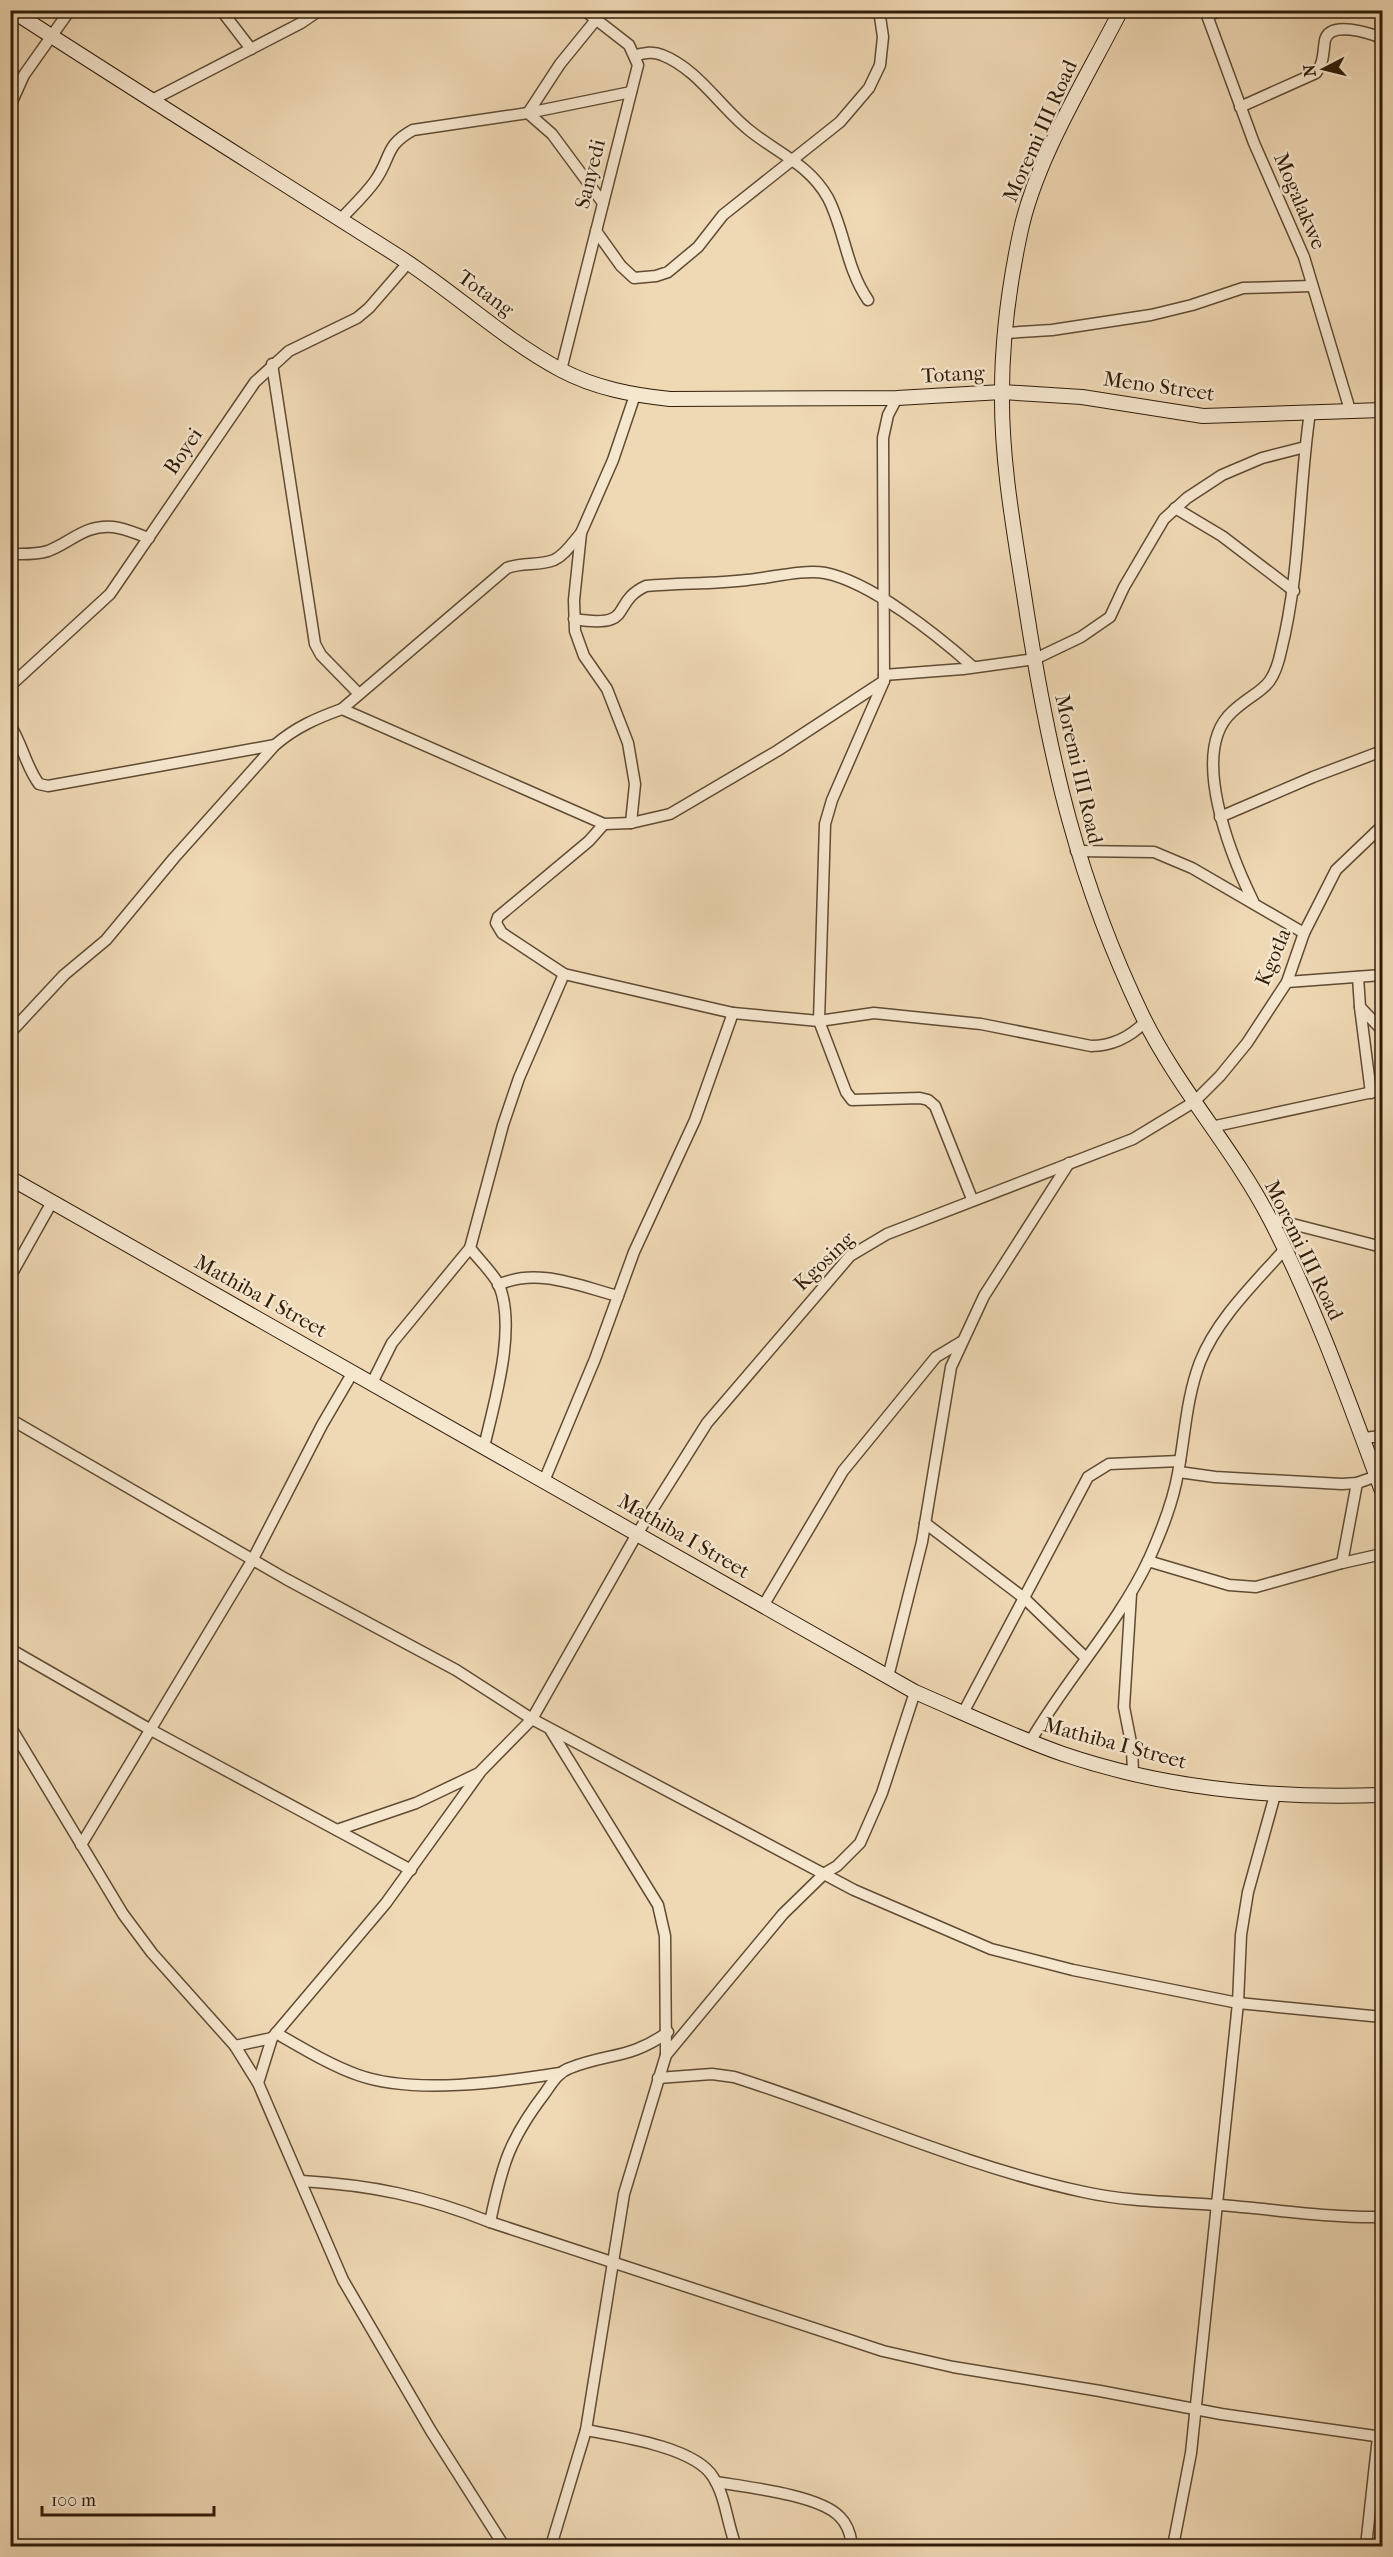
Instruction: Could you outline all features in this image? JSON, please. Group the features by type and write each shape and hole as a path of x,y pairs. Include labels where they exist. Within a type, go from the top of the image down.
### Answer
{"street":[{"name":"Totang","path":"11,10 408,262 561,370 594,384 635,395 670,399 897,398 1002,392"},
{"path":"10,106 24,75 70,10"},
{"path":"221,10 250,49"},
{"path":"152,100 320,10"},
{"path":"584,10 595,21 629,45 636,55 651,52 673,61 699,80 748,130 793,159 814,177 829,200 856,282 868,300"},
{"path":"596,231 621,267 634,278 662,274 698,247 723,215 840,122 869,88 880,65 883,37 879,10"},
{"name":"Moremi III Road","path":"1121,10 1067,115 1029,202 1020,233 1006,333 1002,392 1008,487 1047,729 1076,851 1096,912 1146,1022 1194,1102 1269,1218 1309,1302 1383,1491"},
{"path":"1206,13 1226,10"},
{"name":"Mogalakwe","path":"1206,13 1240,107 1304,257 1350,410"},
{"path":"528,113 560,64 595,21"},
{"path":"1240,107 1316,73 1321,68 1326,38 1331,32 1339,29 1383,38"},
{"name":"Sanyedi","path":"561,370 638,65 636,55"},
{"path":"10,79 24,75"},
{"path":"340,220 375,181 391,146 413,130 528,113 631,92"},
{"path":"528,113 552,134 603,203"},
{"name":"Boyei","path":"10,686 100,606 240,400 272,364 313,337 357,318 369,308 408,262"},
{"path":"1006,333 1052,330 1151,315 1192,305 1243,288 1312,286"},
{"path":"272,364 315,644 321,655 359,694"},
{"name":"Meno Street","path":"1002,392 1082,397 1203,416 1383,410"},
{"path":"631,823 635,784 628,743 607,689 584,656 575,631 574,600 581,533 613,460 635,395"},
{"path":"897,398 888,415 883,438 884,678 832,800 825,824 819,1022 846,1092 852,1100 920,1098 928,1100 935,1106 972,1199"},
{"path":"1253,901 1234,861 1220,817 1215,792 1216,744 1222,725 1231,713 1269,685 1277,670 1294,591 1305,447 1310,412"},
{"path":"342,709 604,824 631,823 670,814 777,751 884,678 1035,659 1081,637 1110,617 1138,562 1164,519 1175,508 1222,475 1262,458 1305,447"},
{"path":"1175,508 1222,536 1294,591"},
{"path":"10,554 31,554 50,550 91,529 113,527 148,538"},
{"path":"13,1026 64,975 111,934 174,858 275,745 291,731 342,709 507,568 519,563 553,560 564,552 581,533"},
{"path":"574,619 599,623 610,621 618,617 638,589 646,586 744,581 822,573 851,581 883,600 941,639 972,666"},
{"path":"10,725 21,741 35,778 39,784 48,786 275,745"},
{"path":"1220,817 1313,777 1383,751"},
{"path":"604,824 589,841 498,917 496,923 502,933 564,974 733,1013 819,1022 873,1013 981,1024 1090,1046 1104,1046 1118,1041 1133,1034 1146,1022"},
{"name":"Kgotla","path":"1194,1102 1220,1076 1247,1043 1287,982 1304,933 1336,870 1383,826"},
{"path":"1076,851 1154,852 1192,868 1253,901 1304,933"},
{"path":"372,1383 392,1344 470,1248 503,1125 519,1078 564,974"},
{"path":"1287,982 1383,975"},
{"path":"1358,977 1371,1093"},
{"path":"1360,1007 1383,1030"},
{"path":"544,1481 634,1252 695,1120 733,1013"},
{"path":"1211,1127 1383,1090"},
{"name":"Kgosing","path":"482,1771 532,1719 637,1534 707,1423 850,1256 886,1234 1133,1138 1194,1102"},
{"path":"888,1677 926,1523 946,1391 961,1342 984,1296 1069,1163"},
{"name":"Mathiba I Street","path":"10,1178 915,1692 1030,1742 1133,1773 1213,1789 1275,1795 1383,1795"},
{"path":"10,1277 52,1202"},
{"path":"1269,1218 1383,1247"},
{"path":"470,1248 498,1285 503,1306 504,1355 484,1447"},
{"path":"1030,1742 1131,1591 1148,1561 1173,1496 1187,1407 1201,1360 1223,1323 1284,1250"},
{"path":"498,1285 520,1277 535,1276 618,1296"},
{"path":"764,1606 843,1471 936,1357 961,1342"},
{"path":"81,1845 253,1559 322,1425 353,1372"},
{"path":"10,1419 253,1559 456,1670 551,1730 913,1917 992,1948 1073,1970 1238,2002 1383,2018"},
{"path":"1363,1438 1383,1436"},
{"path":"963,1713 1088,1477 1109,1464 1179,1467 1224,1478 1357,1483 1377,1476"},
{"path":"1342,1563 1357,1483"},
{"path":"926,1523 1024,1598 1086,1658"},
{"path":"1148,1561 1229,1585 1256,1587 1383,1554"},
{"path":"1131,1591 1124,1707 1132,1748 1133,1773"},
{"path":"10,1649 151,1730 411,1870"},
{"path":"666,2055 783,1914 825,1873 853,1852 870,1826 915,1692"},
{"path":"10,1726 123,1914 152,1953 235,2046 258,2083 302,2181 319,2229 343,2280 431,2431 504,2547"},
{"path":"551,1730 658,1905 665,1936 668,2032 666,2055 624,2194 586,2430 551,2547"},
{"path":"337,1830 416,1803 482,1771"},
{"path":"258,2083 274,2035 411,1870 482,1771"},
{"path":"1173,2547 1184,2496 1196,2410 1238,2002 1241,1935 1248,1892 1275,1795"},
{"path":"235,2046 274,2035 358,2075 379,2080 455,2085 560,2073 574,2066 640,2049 668,2032"},
{"path":"490,2222 499,2178 516,2133 560,2073"},
{"path":"658,2078 712,2074 734,2077 955,2155 1083,2192 1162,2203 1218,2205 1304,2215 1383,2217"},
{"path":"302,2181 395,2191 432,2200 490,2222 615,2261 883,2351 953,2367 1100,2391 1196,2410 1380,2437 1366,2547"},
{"path":"586,2430 663,2448 691,2458 708,2469 716,2482 736,2547"},
{"path":"716,2482 794,2496 825,2506 839,2515 844,2522 852,2547"}],"green space":[{"path":"1382,2458 1382,2546 1374,2546"}]}
